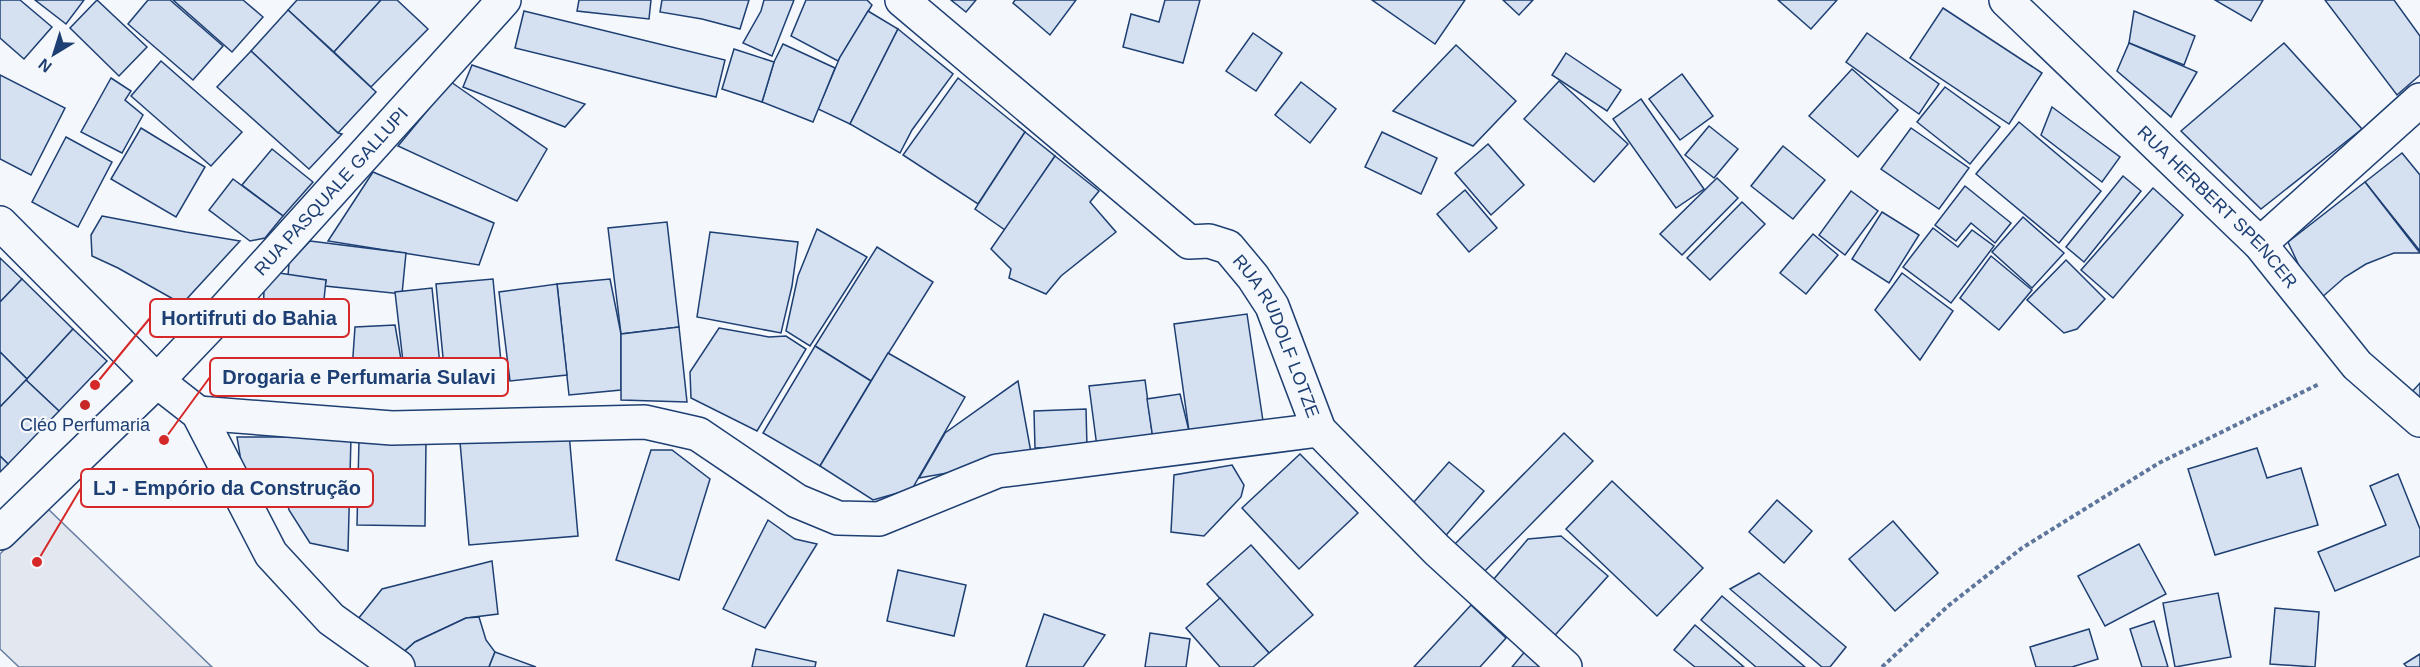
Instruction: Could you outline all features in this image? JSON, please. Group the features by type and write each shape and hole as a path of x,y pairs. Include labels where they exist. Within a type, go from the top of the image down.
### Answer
{"street":[{"name":"RUA PASQUALE GALLUPI","path":"0,533 157,381 280,249 504,0"},
{"name":"RUA RUDOLF LOTZE","path":"902,0 1189,242 1209,241 1228,247 1253,277 1272,306 1319,430 1437,550 1565,667"},
{"name":"RUA HERBERT SPENCER","path":"2006,0 2260,243 2357,365 2420,420"},
{"path":"2260,243 2420,100"},
{"path":"0,223 157,381 198,413 271,554 331,619 398,667"},
{"path":"198,413 392,428 645,422 698,434 797,501 838,518 879,519 997,471 1319,430"}],"path":[{"path":"1882,667 1948,606 2022,548 2159,463 2357,365"}],"shaded area":[{"path":"46,507 212,667 19,667 0,649 0,554"}],"building":[{"path":"0,0 20,0 52,27 24,59 0,38"},
{"path":"35,0 84,0 66,24"},
{"path":"97,0 147,47 119,76 70,28"},
{"path":"148,0 170,0 223,46 193,80 128,24"},
{"path":"173,0 243,0 263,17 232,52"},
{"path":"297,0 381,0 334,52 288,10"},
{"path":"381,0 397,0 428,29 371,87 334,52"},
{"path":"579,0 651,0 649,19 577,11"},
{"path":"662,0 749,0 740,29 702,19 660,12"},
{"path":"764,0 794,0 772,56 743,43 761,11"},
{"path":"806,0 867,0 872,5 838,61 791,36"},
{"path":"951,0 976,0 966,12"},
{"path":"1015,0 1076,0 1050,35 1013,3"},
{"path":"1165,0 1200,0 1183,63 1123,47 1131,14 1159,22"},
{"path":"1372,0 1465,0 1435,44"},
{"path":"1503,0 1533,0 1519,15"},
{"path":"1778,0 1837,0 1811,29"},
{"path":"2215,0 2263,0 2251,21"},
{"path":"2325,0 2394,0 2420,36 2420,75 2397,95"},
{"path":"1943,8 2042,73 2009,124 1910,58"},
{"path":"288,10 376,92 338,133 251,51"},
{"path":"524,11 725,60 716,97 515,48"},
{"path":"868,11 898,29 850,124 818,109 840,57"},
{"path":"2134,11 2195,36 2184,65 2129,43"},
{"path":"898,29 953,74 912,130 900,153 850,124"},
{"path":"1253,33 1282,53 1256,91 1226,71"},
{"path":"1867,33 1939,84 1919,114 1846,62"},
{"path":"2129,43 2197,72 2171,117 2117,71"},
{"path":"2284,43 2362,129 2261,209 2181,131"},
{"path":"783,44 835,68 813,122 762,102 774,62"},
{"path":"1456,45 1516,101 1473,146 1393,111"},
{"path":"734,49 774,62 762,102 722,89"},
{"path":"251,51 338,133 342,134 309,169 217,87"},
{"path":"1566,53 1621,90 1607,111 1552,75"},
{"path":"161,61 242,132 211,166 131,96"},
{"path":"472,65 585,104 565,127 463,87"},
{"path":"1852,69 1898,110 1858,157 1809,116"},
{"path":"1682,74 1713,116 1680,140 1649,99"},
{"path":"0,75 65,108 31,175 0,159"},
{"path":"111,78 131,91 125,100 143,115 122,153 81,132"},
{"path":"958,78 1025,132 978,204 903,155"},
{"path":"1559,81 1628,144 1594,182 1524,119"},
{"path":"451,82 547,149 517,201 398,146"},
{"path":"1301,82 1336,109 1310,143 1275,115"},
{"path":"1945,87 2000,127 1970,164 1917,122"},
{"path":"1641,99 1704,189 1676,208 1613,119"},
{"path":"2052,107 2120,157 2102,182 2041,135"},
{"path":"2019,122 2101,191 2059,243 1976,174"},
{"path":"1709,126 1738,149 1714,178 1685,155"},
{"path":"141,128 205,167 176,217 111,179"},
{"path":"1911,128 1969,168 1939,209 1881,169"},
{"path":"1025,132 1055,156 1005,230 975,209"},
{"path":"1382,132 1437,158 1421,194 1365,167"},
{"path":"66,137 112,162 78,227 32,202"},
{"path":"1488,144 1524,185 1491,215 1455,173"},
{"path":"1783,146 1825,180 1793,219 1751,186"},
{"path":"272,149 313,182 283,216 242,185"},
{"path":"2402,153 2420,175 2420,251 2365,182"},
{"path":"1055,156 1099,191 1090,202 1116,232 1061,276 1046,294 1009,278 1011,269 991,249"},
{"path":"373,172 494,223 479,265 328,241"},
{"path":"2123,176 2141,191 2084,262 2066,247"},
{"path":"1717,178 1738,198 1682,255 1660,234"},
{"path":"233,179 283,216 265,238 250,241 209,210"},
{"path":"2365,182 2420,253 2394,253 2366,264 2345,277 2320,299 2307,283 2288,242"},
{"path":"1965,186 2011,223 1995,243 1971,223 1956,241 1935,225"},
{"path":"2153,188 2183,215 2113,298 2081,270"},
{"path":"1465,190 1497,228 1469,252 1437,214"},
{"path":"1851,191 1878,211 1845,255 1819,235"},
{"path":"1742,202 1765,224 1710,280 1687,258"},
{"path":"1882,212 1919,235 1889,283 1852,259"},
{"path":"102,216 240,241 182,304 92,256 91,235"},
{"path":"2023,217 2064,253 2032,288 1992,252"},
{"path":"667,222 679,327 621,334 608,228"},
{"path":"1933,228 1958,247 1972,230 1994,246 1951,303 1903,267"},
{"path":"817,229 867,257 810,346 786,331 798,276"},
{"path":"710,232 798,242 792,286 781,333 697,317"},
{"path":"1813,234 1838,255 1806,294 1780,273"},
{"path":"310,241 406,253 402,294 325,286 326,280 288,276 289,263"},
{"path":"877,247 933,282 871,381 815,346"},
{"path":"1991,256 2032,290 1999,330 1960,298"},
{"path":"0,258 22,279 0,302"},
{"path":"2066,260 2105,299 2077,329 2064,333 2027,300"},
{"path":"279,273 326,280 322,319 263,320 264,289"},
{"path":"1902,273 1953,311 1920,360 1875,310"},
{"path":"22,279 73,329 27,379 0,352 0,302"},
{"path":"493,279 503,383 446,389 436,284"},
{"path":"610,279 621,334 621,390 569,395 557,284"},
{"path":"557,284 567,375 510,381 499,292"},
{"path":"432,288 442,384 406,388 395,292"},
{"path":"1247,314 1263,421 1189,431 1174,324"},
{"path":"395,325 406,388 351,385 355,327"},
{"path":"679,327 687,402 621,400 621,334"},
{"path":"719,328 769,337 786,336 806,349 757,431 691,398 690,372"},
{"path":"73,329 107,361 59,411 26,380"},
{"path":"815,346 871,381 820,466 763,433"},
{"path":"0,352 27,379 0,407"},
{"path":"888,353 965,397 912,489 873,500 820,466"},
{"path":"26,380 59,411 8,464 0,456 0,407"},
{"path":"1145,380 1153,439 1097,447 1089,386"},
{"path":"1018,381 1032,458 919,478 945,433"},
{"path":"2420,383 2420,403 2410,394"},
{"path":"1180,394 1189,431 1153,439 1147,399"},
{"path":"1086,409 1087,447 1035,448 1034,411"},
{"path":"569,433 578,536 469,545 460,442"},
{"path":"1564,433 1593,461 1481,575 1452,547"},
{"path":"237,437 351,437 348,551 310,543 289,510 283,485 245,485"},
{"path":"359,440 426,441 425,526 357,525"},
{"path":"2257,448 2267,478 2301,468 2318,525 2215,555 2188,469"},
{"path":"651,450 672,450 710,479 679,580 616,560"},
{"path":"1300,454 1358,513 1299,569 1242,508"},
{"path":"0,456 8,464 0,472"},
{"path":"1449,462 1484,491 1442,540 1407,510"},
{"path":"1232,465 1244,485 1241,497 1204,536 1171,532 1174,475"},
{"path":"2398,474 2420,529 2420,556 2335,591 2318,552 2386,525 2370,486"},
{"path":"1612,481 1703,568 1657,616 1566,529"},
{"path":"1777,500 1812,531 1784,563 1749,532"},
{"path":"768,520 795,539 817,544 765,628 723,609"},
{"path":"1893,521 1938,573 1895,611 1849,559"},
{"path":"1561,536 1608,576 1549,642 1487,587 1528,539"},
{"path":"2139,544 2166,594 2105,626 2078,576"},
{"path":"1251,545 1313,615 1269,653 1207,584"},
{"path":"492,561 498,614 466,618 415,642 397,658 354,624 382,589"},
{"path":"898,570 966,585 954,636 887,621"},
{"path":"1759,573 1846,647 1830,667 1822,667 1730,589"},
{"path":"2218,593 2231,657 2175,667 2163,603"},
{"path":"1722,596 1805,667 1756,667 1701,620"},
{"path":"1220,598 1269,653 1253,667 1220,667 1186,628"},
{"path":"1471,605 1506,638 1480,667 1414,667"},
{"path":"2275,608 2319,612 2315,667 2270,664"},
{"path":"1044,614 1105,635 1083,667 1026,667"},
{"path":"479,617 486,640 495,652 489,667 411,667 397,658 415,642 466,618"},
{"path":"2154,621 2168,667 2142,667 2130,629"},
{"path":"1695,625 1744,667 1695,667 1674,650"},
{"path":"2089,629 2098,659 2072,667 2036,667 2030,647"},
{"path":"1150,633 1190,639 1186,667 1145,667"},
{"path":"756,649 816,662 815,667 752,667"},
{"path":"1527,649 1548,667 1512,667"},
{"path":"495,652 536,667 489,667"},
{"path":"2420,654 2420,667 2407,667 2404,664"}],"place":[{"name":"Hortifruti do Bahia","path":"95,385"},
{"name":"Cléo Perfumaria","path":"85,405"},
{"name":"Drogaria e Perfumaria Sulavi","path":"164,440"},
{"name":"LJ - Empório da Construção","path":"37,562"}]}
